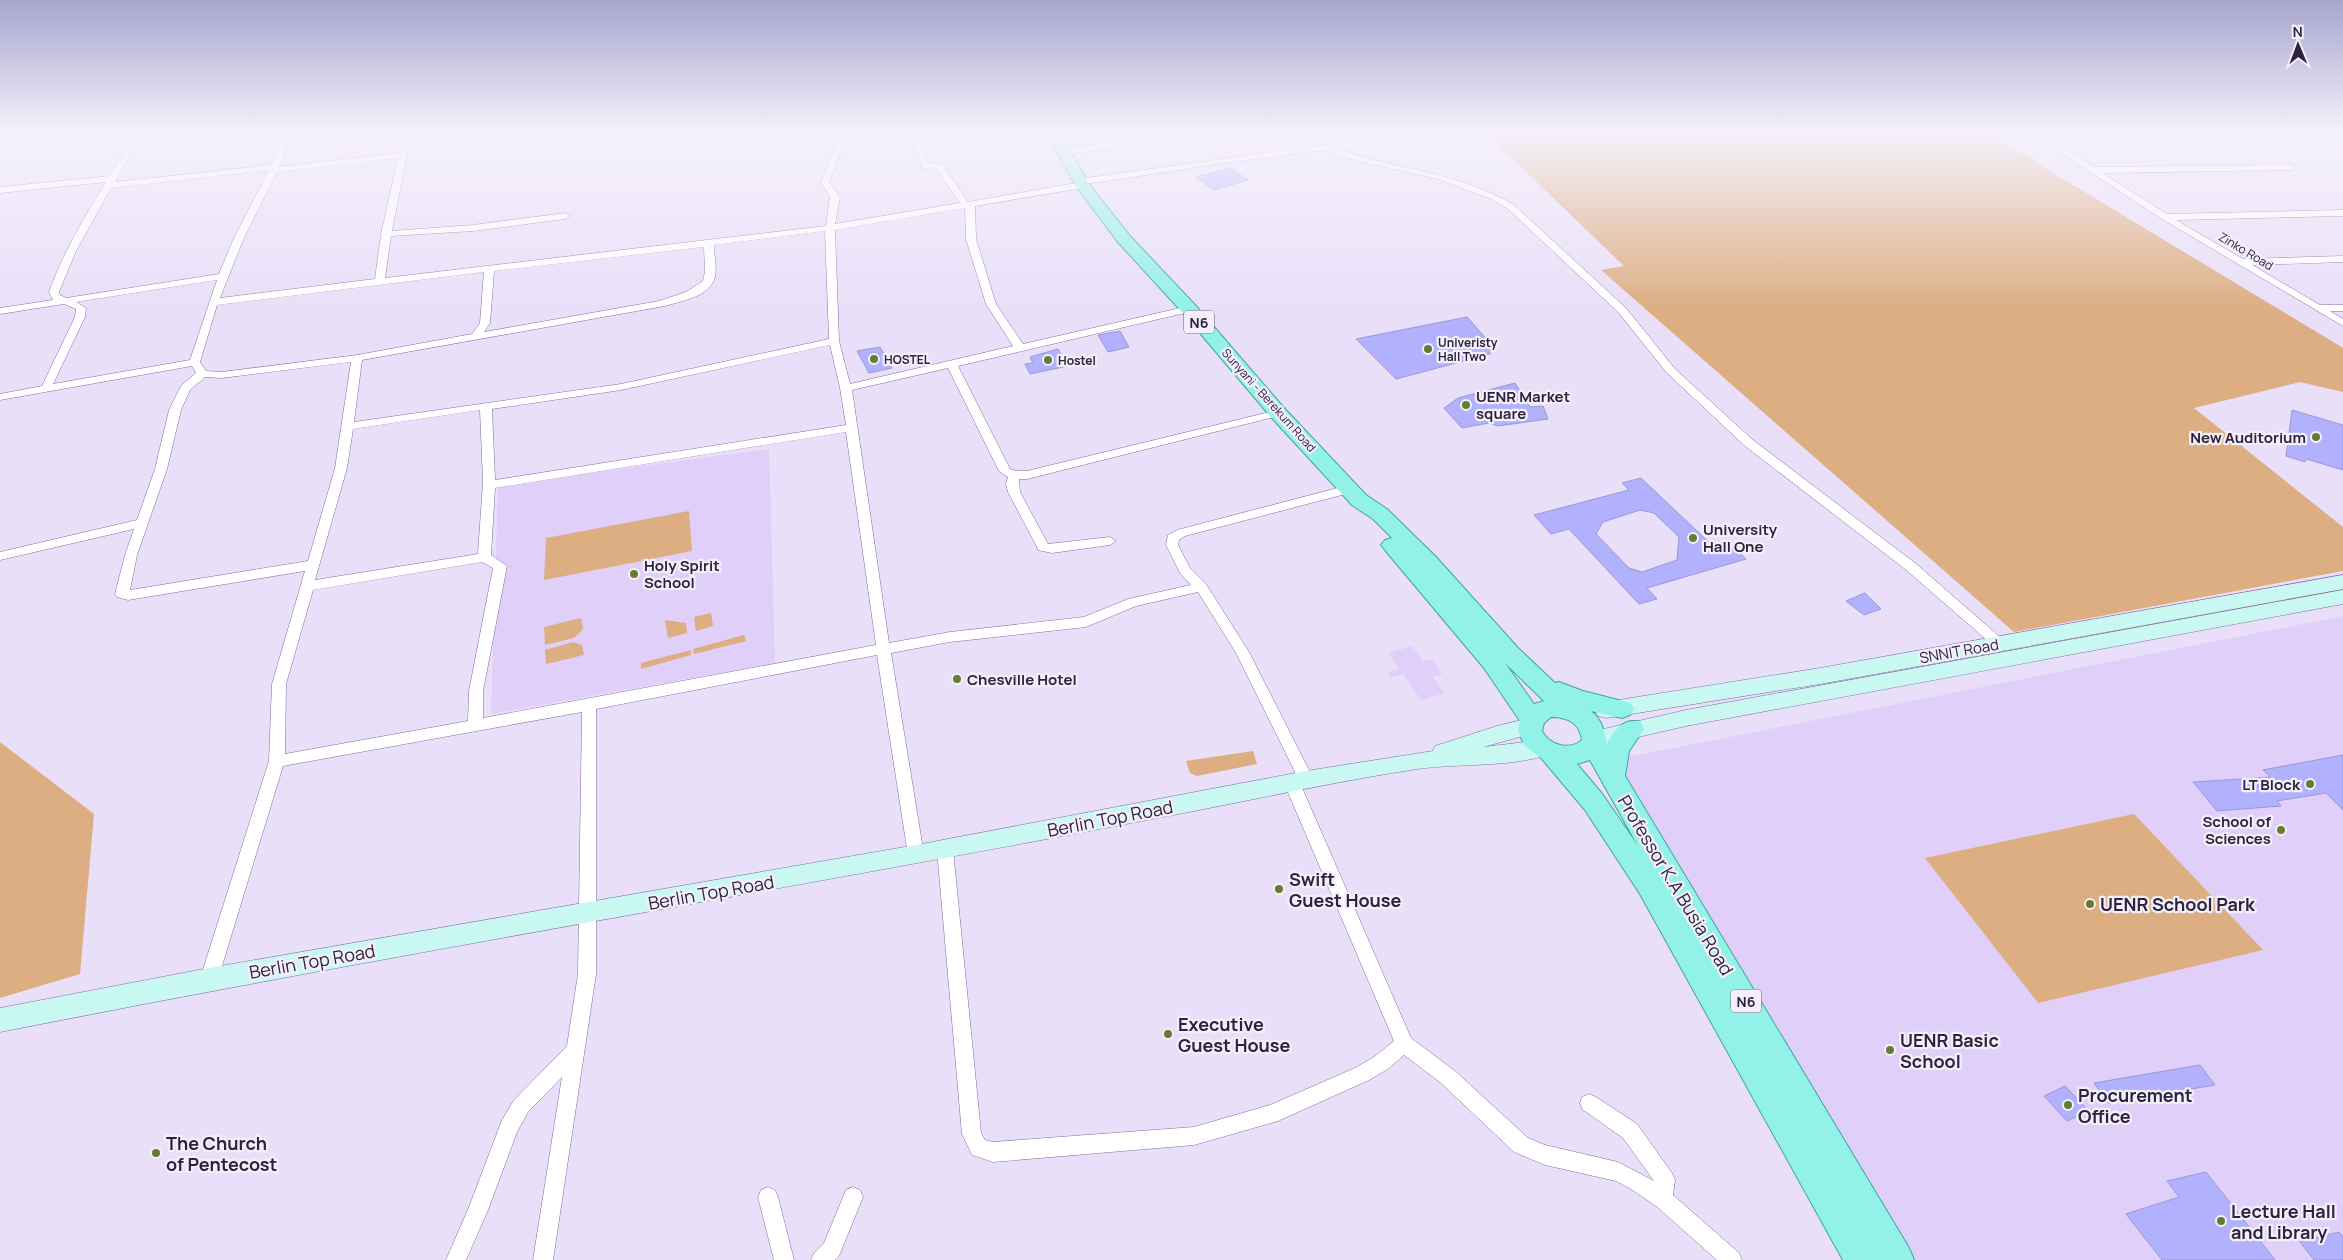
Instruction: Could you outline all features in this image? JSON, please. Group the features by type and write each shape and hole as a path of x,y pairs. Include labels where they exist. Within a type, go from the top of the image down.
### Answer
{"main road":[{"name":"Sunyani - Berekum Road","path":"1088,193 1123,238 1189,309 1278,413 1354,494 1380,514 1428,562 1510,654 1571,711"},
{"name":"Sunyani - Berekum Road","path":"1354,494 1368,517 1492,662 1531,723"},
{"path":"1540,683 1627,719 1620,742 1613,756 1612,777"},
{"path":"1531,723 1537,714 1546,710 1571,711"},
{"name":"N6","path":"1571,711 1590,724 1594,732 1595,741"},
{"name":"N6","path":"1531,723 1536,741 1547,750"},
{"path":"1547,750 1569,756 1578,756 1585,753 1595,741"},
{"name":"Professor K.A Busia Road","path":"1595,741 1612,777 1830,1174 1897,1260"},
{"name":"Professor K.A Busia Road","path":"1547,750 1581,784 1621,840 1670,921 1808,1136"},
{"name":"Professor K.A Busia Road","path":"1830,1174 1861,1260"}],"street":[{"path":"105,193 61,270 54,292 56,297 81,308 80,317 47,385 199,368 242,373 357,358 661,304 696,291 707,284 710,277 709,244"},
{"path":"262,193 238,240 213,302 199,368 185,388 175,410 161,469 131,556 122,594 128,595 312,565"},
{"path":"380,280 386,234 395,193"},
{"path":"832,193 835,197 830,228 834,340 846,388 883,649 916,855"},
{"path":"959,193 968,205 971,239 981,268 986,292 991,304 1020,348"},
{"path":"213,302 380,280 709,244 830,228 1034,193"},
{"path":"1489,193 1511,207 1622,310 1671,371 1749,443 1910,566 2001,644"},
{"name":"Zinko Road","path":"2128,193 2165,217 2343,323"},
{"path":"2165,217 2343,213"},
{"path":"386,234 473,228 565,216"},
{"path":"2240,262 2343,259"},
{"path":"476,337 485,323 490,268"},
{"path":"0,311 224,276"},
{"path":"2319,308 2343,308"},
{"path":"846,388 1189,309"},
{"path":"347,426 621,387 834,340"},
{"path":"208,978 277,761 280,684 340,468 357,358"},
{"path":"951,363 1004,471 1014,475 1027,475 1278,413"},
{"path":"0,397 199,368"},
{"path":"484,557 490,518 486,407"},
{"path":"490,485 679,453 852,428"},
{"path":"1014,475 1012,484 1014,492 1043,547 1052,549 1110,540"},
{"path":"1354,494 1181,533 1174,538 1172,544 1185,570 1201,587 1242,652 1299,781 1404,1044 1448,1077 1521,1145 1545,1155 1618,1172 1638,1182 1663,1199 1732,1260"},
{"path":"0,556 142,523"},
{"path":"308,586 484,557 500,566 476,691 475,726"},
{"name":"SNNIT Road","path":"1571,711 1627,719 2196,616 2343,582"},
{"path":"277,761 950,637 1086,622 1133,602 1201,587"},
{"name":"SNNIT Road","path":"1595,741 1627,719 2001,644 2343,597"},
{"path":"543,1260 587,974 589,705"},
{"path":"1422,760 1531,723"},
{"path":"1422,760 1547,750"},
{"name":"Berlin Top Road","path":"0,1020 208,978 588,914 946,850 1299,781 1422,760"},
{"path":"946,850 972,1134 979,1148 994,1152 1194,1136 1271,1114 1362,1074 1381,1063 1404,1044"},
{"path":"456,1260 478,1210 509,1127 521,1106 577,1048"},
{"path":"1589,1103 1630,1130 1665,1180 1663,1199"},
{"path":"768,1197 784,1260"},
{"path":"821,1260 832,1249 838,1230 853,1198"}],"shaded area":[{"path":"1548,193 2086,193 2343,348 2343,392 2300,382 2194,408 2343,527 2343,571 2014,632 1601,270 1624,266"},
{"name":"Holy Spirit School","path":"769,449 775,663 491,714 498,485"},
{"path":"689,511 692,551 544,580 546,538"},
{"path":"711,613 713,626 696,631 694,617"},
{"path":"2343,616 2343,1260 1902,1260 1602,762"},
{"path":"581,618 583,629 574,638 545,645 544,627"},
{"path":"665,620 686,623 687,633 668,638"},
{"path":"744,635 746,641 694,654 693,649"},
{"path":"573,642 582,645 584,655 546,664 545,650"},
{"path":"1412,646 1423,661 1431,659 1442,674 1433,677 1444,693 1421,700 1403,674 1391,677 1388,672 1399,668 1388,653"},
{"path":"691,650 691,655 641,669 641,663"},
{"path":"0,742 94,814 80,974 0,998"},
{"path":"1253,751 1257,764 1197,776 1190,773 1186,761"},
{"name":"UENR School Park","path":"2134,814 2263,950 2038,1003 1925,858"}],"building":[{"name":"Univeristy Hall Two","path":"1467,317 1490,343 1490,354 1396,379 1356,339"},
{"path":"1120,331 1129,347 1108,352 1098,335"},
{"name":"HOSTEL","path":"880,347 892,368 869,373 857,351"},
{"name":"Hostel","path":"1058,349 1068,366 1030,374 1025,364 1033,363 1030,357"},
{"name":"UENR Market square","path":"1515,383 1530,407 1543,406 1548,419 1498,426 1489,423 1462,428 1444,408 1458,398"},
{"name":"New Auditorium","path":"2292,410 2343,425 2343,470 2306,459 2305,462 2286,456"},
{"name":"University Hall One","path":"1641,478 1714,547 1729,543 1746,559 1647,588 1657,599 1639,604 1569,529 1551,534 1534,515 1629,490 1622,483","holes":["1640,510 1654,513 1679,537 1677,560 1642,572 1629,568 1596,534 1603,522"]},
{"path":"1865,593 1881,609 1864,615 1846,601"},
{"path":"2343,755 2343,810 2326,793 2277,801 2281,806 2217,811 2193,782 2271,777 2263,770"},
{"path":"2200,1065 2215,1085 2108,1103 2094,1083"},
{"name":"Procurement Office","path":"2065,1086 2089,1111 2067,1121 2044,1096"},
{"path":"2206,1172 2275,1260 2162,1260 2126,1214 2179,1197 2167,1181"},
{"path":"2339,1232 2343,1237 2343,1260 2314,1260 2300,1242"}],"place":[{"name":"Univeristy Hall Two","path":"1428,349"},
{"name":"HOSTEL","path":"874,359"},
{"name":"Hostel","path":"1048,360"},
{"name":"UENR Market square","path":"1466,405"},
{"name":"New Auditorium","path":"2316,437"},
{"name":"University Hall One","path":"1693,538"},
{"name":"Holy Spirit School","path":"634,574"},
{"name":"Chesville Hotel","path":"957,679"},
{"name":"LT Block","path":"2310,784"},
{"name":"School of Sciences","path":"2281,830"},
{"name":"Swift Guest House","path":"1279,889"},
{"name":"UENR School Park","path":"2090,904"},
{"name":"Executive Guest House","path":"1168,1034"},
{"name":"UENR Basic School","path":"1890,1050"},
{"name":"Procurement Office","path":"2068,1105"},
{"name":"The Church of Pentecost","path":"156,1153"},
{"name":"Lecture Hall and Library","path":"2221,1221"}]}
